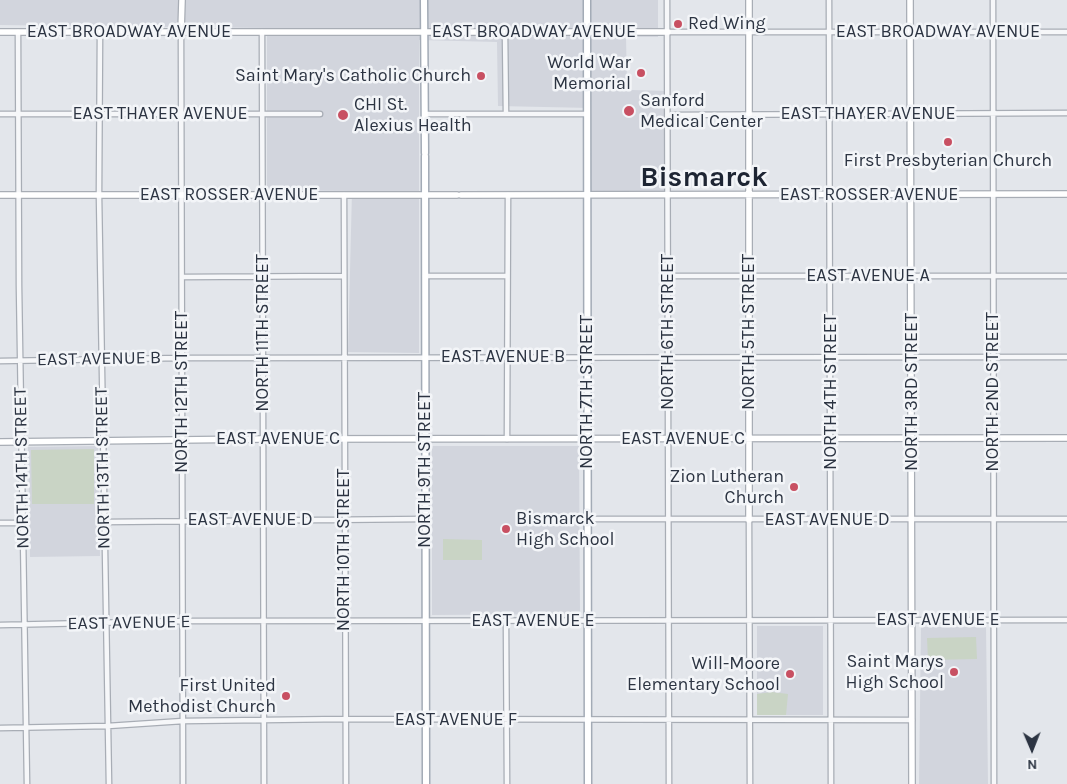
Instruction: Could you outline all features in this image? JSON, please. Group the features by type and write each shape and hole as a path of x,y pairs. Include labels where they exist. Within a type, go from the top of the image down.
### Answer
{"main road":[{"name":"NORTH 9TH STREET","path":"424,0 426,784"},
{"name":"NORTH 7TH STREET","path":"588,0 588,784"}],"street":[{"name":"NORTH 12TH STREET","path":"182,0 183,784"},
{"name":"NORTH 6TH STREET","path":"668,0 669,784"},
{"name":"NORTH 5TH STREET","path":"749,0 750,784"},
{"name":"NORTH 4TH STREET","path":"829,0 831,114 831,784"},
{"name":"NORTH 3RD STREET","path":"910,0 912,114 912,784"},
{"name":"NORTH 2ND STREET","path":"993,0 994,784"},
{"name":"EAST BROADWAY AVENUE","path":"0,32 1067,32"},
{"name":"NORTH 14TH STREET","path":"18,32 20,360 27,784"},
{"name":"NORTH 13TH STREET","path":"100,32 99,195 109,784"},
{"name":"NORTH 11TH STREET","path":"262,32 264,784"},
{"path":"505,33 506,114"},
{"name":"EAST THAYER AVENUE","path":"0,114 320,114"},
{"path":"425,114 587,114"},
{"name":"EAST THAYER AVENUE","path":"668,115 1067,114"},
{"name":"EAST ROSSER AVENUE","path":"0,195 1067,194"},
{"name":"NORTH 10TH STREET","path":"344,195 344,719 346,784"},
{"path":"506,439 508,195"},
{"path":"182,276 344,276"},
{"path":"425,276 506,276"},
{"name":"EAST AVENUE A","path":"668,276 1067,276"},
{"name":"EAST AVENUE B","path":"0,361 181,358 1067,357"},
{"name":"EAST AVENUE C","path":"0,442 182,439 1067,438"},
{"name":"EAST AVENUE D","path":"104,522 426,519"},
{"name":"EAST AVENUE D","path":"587,519 1067,519"},
{"path":"0,523 23,523"},
{"name":"EAST AVENUE E","path":"0,625 182,622 1067,620"},
{"path":"506,621 507,784"},
{"name":"EAST AVENUE F","path":"0,728 108,726 183,721 344,719 507,721 912,720"}],"shaded area":[{"path":"0,0 658,0 658,37 626,37 627,85 632,90 668,91 668,195 587,195 587,114 591,108 498,106 497,42 419,40 419,353 348,352 352,191 267,190 267,28 0,25"},
{"path":"98,446 100,556 30,557 28,447"},
{"name":"Bismarck High School","path":"432,446 579,446 580,614 432,615"},
{"name":"Will-Moore Elementary School","path":"757,626 823,626 823,715 757,715"},
{"name":"Saint Marys High School","path":"921,627 986,627 988,784 919,784"}],"green space":[{"path":"94,449 94,504 32,504 31,450"},
{"path":"443,539 482,540 482,560 443,560"},
{"path":"976,637 977,659 928,660 927,638"},
{"path":"772,692 788,694 786,715 757,715 757,694"}],"place":[{"name":"Red Wing","path":"678,24"},
{"name":"World War Memorial","path":"641,73"},
{"name":"Saint Mary's Catholic Church","path":"481,76"},
{"name":"Sanford Medical Center","path":"629,111"},
{"name":"CHI St. Alexius Health","path":"343,115"},
{"name":"First Presbyterian Church","path":"948,142"},
{"name":"Zion Lutheran Church","path":"794,487"},
{"name":"Bismarck High School","path":"506,529"},
{"name":"Saint Marys High School","path":"954,672"},
{"name":"Will-Moore Elementary School","path":"790,674"},
{"name":"First United Methodist Church","path":"286,696"}],"district":[{"name":"Bismarck","path":"704,178"}]}
